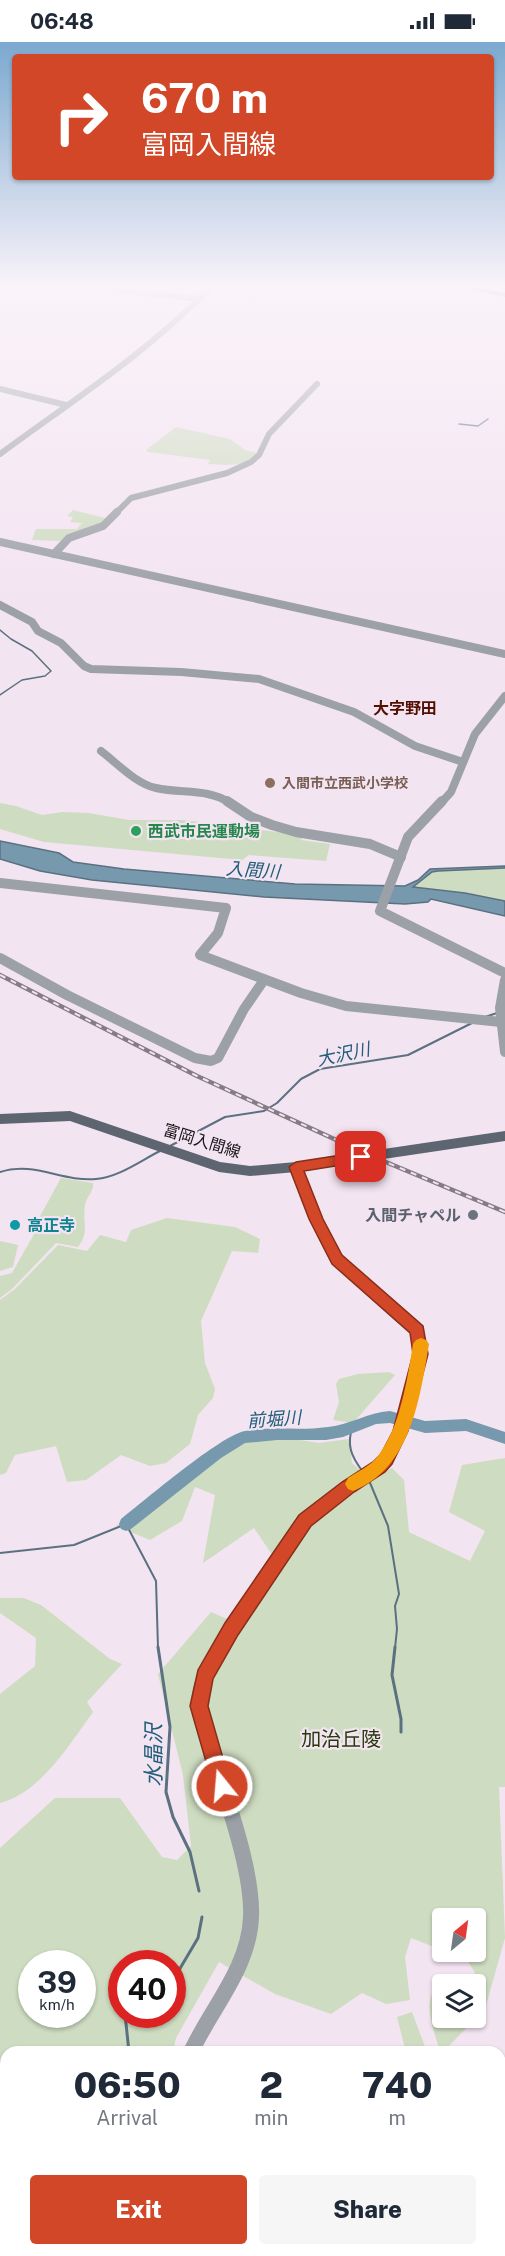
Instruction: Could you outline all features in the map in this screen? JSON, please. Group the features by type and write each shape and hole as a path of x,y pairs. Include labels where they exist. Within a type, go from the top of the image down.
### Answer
{"main road":[{"name":"富岡入間線","path":"0,1119 70,1116 229,1169 266,1171 505,1136"}],"street":[{"path":"10,391 66,405"},
{"path":"0,454 85,391"},
{"path":"54,554 69,538 104,526 131,498 227,473 251,462 259,455 269,434 310,391"},
{"path":"0,542 505,654"},
{"path":"0,605 32,622 38,631 61,643 84,666 91,669 182,672 259,679 354,712 415,746 463,762"},
{"path":"505,696 475,734 451,792 412,832 380,911 505,973"},
{"path":"101,751 147,785 161,789 218,795 251,817 272,825 296,832 370,843 400,858"},
{"path":"0,883 226,908 218,933 200,955 264,980 346,1006 500,1016"},
{"path":"0,958 67,995 195,1058 206,1061 218,1058 244,1009 264,980"},
{"path":"505,980 500,1016 505,1052"},
{"path":"193,2046 240,1966 247,1948 251,1918 251,1902 245,1866 199,1706 202,1682 210,1663 231,1629 305,1521 387,1459 400,1431 421,1354 418,1330 337,1259 316,1219 296,1167"}],"green space":[{"path":"176,427 230,439 245,450 257,453 241,463 221,465 208,464 210,460 146,450"},
{"path":"73,510 109,519 101,526 62,541 32,540 36,529 77,529 82,523 70,522 73,517 67,516"},
{"name":"西武市民運動場","path":"0,803 42,815 62,812 89,813 129,820 182,820 250,827 303,835 301,840 330,844 326,861 249,855 242,860 44,842 0,829"},
{"path":"467,868 505,868 505,901 465,893 412,887 432,872"},
{"path":"61,1178 93,1183 85,1205 85,1231 82,1241 78,1247 56,1243 12,1289 0,1298 0,1276 12,1273 42,1220 39,1218"},
{"path":"167,1218 235,1227 260,1239 258,1253 232,1251 201,1321 205,1363 215,1389 213,1398 198,1415 190,1444 166,1463 150,1466 121,1455 86,1480 67,1482 56,1446 15,1455 6,1473 0,1475 0,1300 15,1289 58,1245 87,1251 100,1235 126,1242 131,1230"},
{"path":"0,1241 18,1245 13,1267 0,1271"},
{"path":"389,1372 395,1375 353,1423 333,1420 339,1402 336,1384 339,1379 358,1374"},
{"name":"加治丘陵","path":"268,1435 319,1443 349,1439 352,1463 371,1480 392,1468 404,1480 409,1532 470,1561 485,1531 449,1512 462,1465 505,1458 505,1787 499,1787 505,1938 486,2005 486,1974 474,1974 468,1962 486,1962 486,1908 432,1908 432,1946 411,1938 405,1957 410,2000 386,2004 362,1993 331,2014 275,1994 219,1962 186,2020 186,1950 108,1950 108,2028 182,2028 174,2046 0,2046 0,1848 55,1798 120,1798 162,1857 177,1860 191,1846 183,1775 158,1674 211,1612 229,1620 275,1559 254,1528 203,1563 215,1495 195,1487 182,1521 150,1540 116,1526 213,1450"},
{"path":"0,1598 24,1598 41,1605 110,1659 122,1664 87,1702 93,1712 53,1766 28,1789 15,1798 0,1803 0,1694 35,1666 36,1638 0,1613"},
{"name":"加治丘陵","path":"432,1995 432,2023 430,2004"},
{"path":"412,2012 425,2046 404,2046 397,2017"},
{"name":"加治丘陵","path":"433,2028 466,2028 449,2046 438,2046"}],"water":[{"name":"入間川","path":"0,841 59,853 73,862 124,869 295,884 405,886 418,880 430,869 505,866 505,868 432,872 413,887 465,893 505,901 505,916 431,899 428,902 405,904 264,897 92,880 40,871 0,859"}],"waterway":[{"path":"459,424 478,426 488,419"},
{"path":"0,630 32,651 51,671 45,676 22,680 0,695"},
{"name":"大沢川","path":"485,1017 497,1013"},
{"name":"大沢川","path":"170,1146 225,1117 264,1111 277,1103 301,1079 320,1069 408,1055 472,1023"},
{"path":"0,1172 25,1169 71,1178 105,1178 160,1151"},
{"name":"前堀川","path":"126,1524 216,1454 243,1437 326,1434 343,1431 376,1418 390,1417 425,1427 466,1425 505,1438"},
{"path":"353,1425 350,1439 351,1450 363,1472"},
{"path":"368,1478 388,1526 399,1594 395,1606 397,1629 395,1648"},
{"name":"水晶沢","path":"0,1553 74,1545 126,1524 156,1581 158,1648"},
{"name":"水晶沢","path":"158,1647 170,1727 166,1792 173,1817 190,1852 199,1891"},
{"path":"395,1647 392,1675 401,1719 401,1732"},
{"name":"水晶沢","path":"186,1958 198,1938 202,1917"},
{"name":"水晶沢","path":"126,2028 128,2046"}],"railway":[{"path":"0,975 197,1076 369,1155 505,1212"}],"slow traffic":[{"path":"353,1484 387,1459 400,1431 414,1385 421,1344"}],"place":[{"name":"入間市立西武小学校","path":"270,783"},
{"name":"西武市民運動場","path":"136,831"},
{"name":"入間チャペル","path":"473,1215"},
{"name":"高正寺","path":"15,1225"}],"district":[{"name":"大字野田","path":"405,708"}],"route":[{"path":"222,1786 199,1706 200,1689 204,1676 231,1629 305,1521 387,1459 400,1431 421,1354 418,1330 337,1259 316,1219 296,1167 361,1157"}]}
